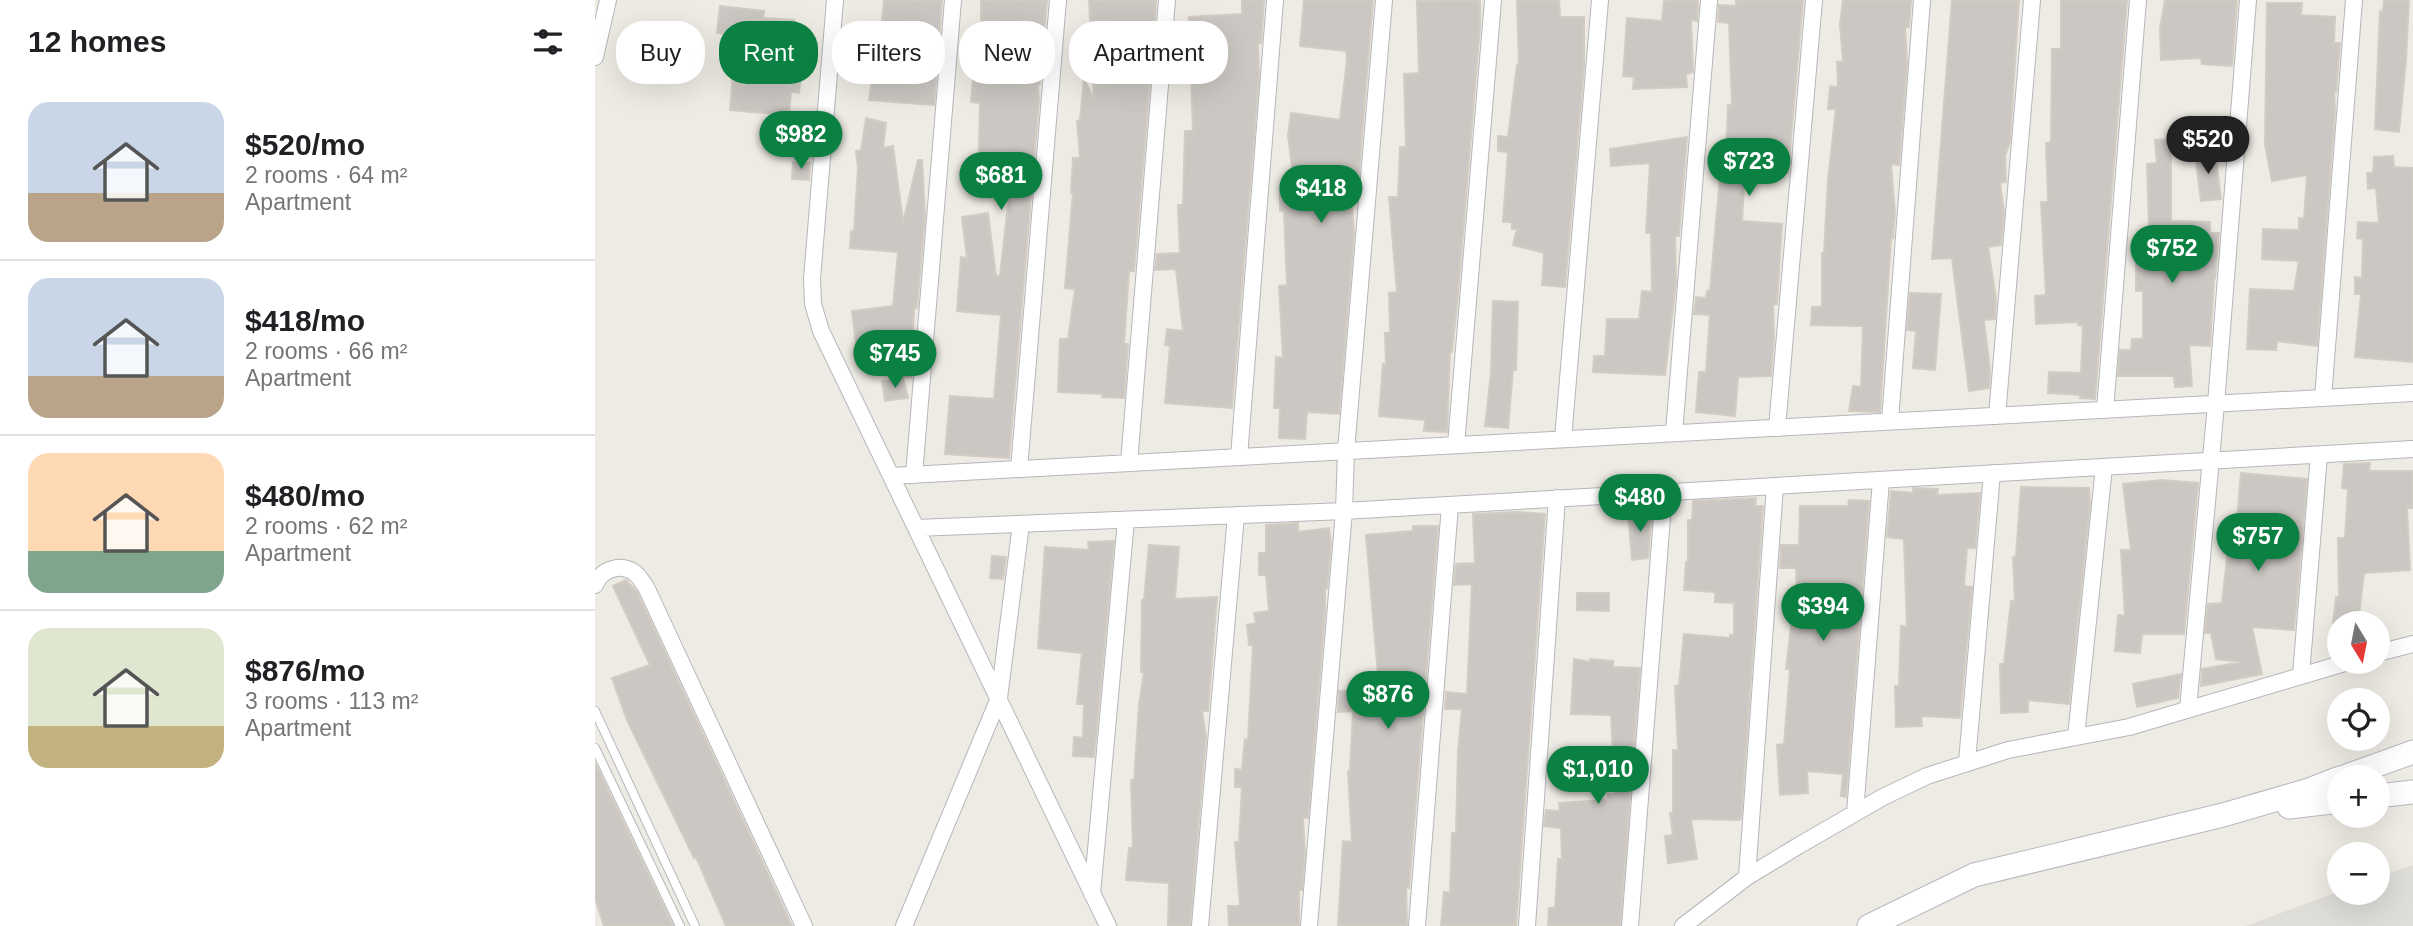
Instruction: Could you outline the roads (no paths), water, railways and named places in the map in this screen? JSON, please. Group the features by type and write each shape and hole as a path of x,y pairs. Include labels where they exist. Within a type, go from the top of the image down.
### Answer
{"main road":[{"path":"2378,765 2413,752"},
{"path":"1869,926 1974,875 2224,815 2327,783"},
{"path":"2390,795 2413,792"},
{"path":"2224,815 2327,803"}],"street":[{"path":"595,57 608,0"},
{"path":"835,0 812,279 813,304 821,331 1108,926"},
{"path":"914,475 953,0"},
{"path":"1019,469 1058,0"},
{"path":"1129,463 1167,0"},
{"path":"1239,457 1275,0"},
{"path":"1309,926 1384,0"},
{"path":"1456,445 1493,0"},
{"path":"1563,439 1600,0"},
{"path":"1674,433 1709,0"},
{"path":"1777,428 1814,0"},
{"path":"1890,421 1922,0"},
{"path":"1997,416 2032,0"},
{"path":"2105,410 2138,0"},
{"path":"2187,709 2216,404 2248,0"},
{"path":"2323,398 2354,0"},
{"path":"891,476 2413,393"},
{"path":"916,528 1344,511 2413,449"},
{"path":"2301,675 2319,454"},
{"path":"2076,737 2104,467"},
{"path":"1968,762 1992,473"},
{"path":"1855,813 1881,480"},
{"path":"1747,877 1775,486"},
{"path":"1630,926 1664,492"},
{"path":"1527,926 1557,498"},
{"path":"1417,926 1450,505"},
{"path":"1200,926 1236,515"},
{"path":"1091,894 1126,520"},
{"path":"904,926 999,698 1021,524"},
{"path":"595,585 608,569 619,568 634,572 646,587 804,926"},
{"path":"2391,650 2413,644"},
{"path":"1683,926 1747,877 1883,797 1927,776 2008,750 2129,727 2327,668"}],"lane":[{"path":"595,711 695,926"},
{"path":"595,748 680,926"}]}
